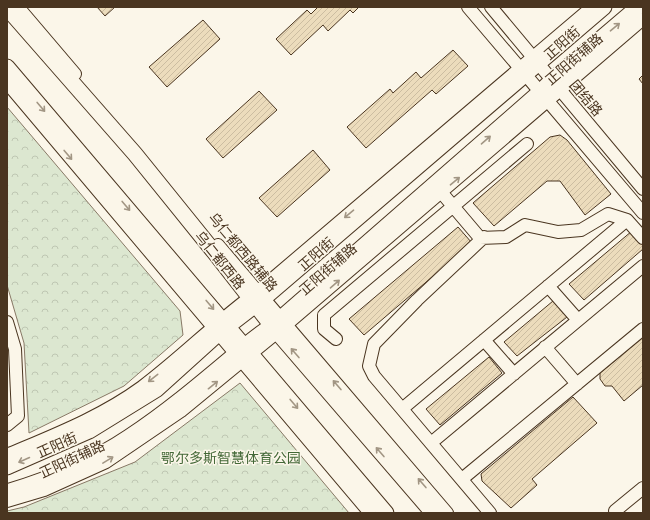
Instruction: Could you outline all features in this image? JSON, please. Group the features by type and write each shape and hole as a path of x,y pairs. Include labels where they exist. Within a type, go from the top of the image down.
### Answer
{"main road":[{"name":"正阳街","path":"7,467 89,431 157,388 221,326 256,298 522,71 604,7"},
{"path":"7,492 37,483 89,460 128,438 244,354 279,326 544,97 638,7"},
{"name":"乌仁都西路","path":"7,8 135,154 433,513"},
{"path":"7,66 244,354 386,513"}],"street":[{"name":"乌仁都西路辅路","path":"18,7 256,298"},
{"path":"468,7 643,213"},
{"name":"团结路","path":"491,7 643,189"},
{"name":"正阳街辅路","path":"536,60 592,7"},
{"name":"正阳街辅路","path":"556,86 643,20"},
{"path":"7,83 221,326"},
{"name":"正阳街辅路","path":"279,326 441,192 544,97"},
{"path":"336,340 324,329 324,315 527,144"},
{"path":"441,192 480,238 506,237 525,225 558,232 580,230 608,214 627,220 643,238"},
{"path":"402,409 627,220"},
{"path":"484,238 417,300 374,344 369,366 374,376 490,513"},
{"path":"431,443 643,266"},
{"path":"548,286 578,320"},
{"name":"正阳街辅路","path":"7,455 75,427 109,408 163,371 221,326"},
{"path":"279,326 447,513"},
{"path":"7,425 18,416 15,349 8,328"},
{"path":"462,479 643,329"},
{"path":"484,340 514,374"},
{"path":"545,348 577,384"},
{"path":"244,354 370,513"},
{"name":"正阳街辅路","path":"7,501 44,490 106,462 180,411 244,354"},
{"path":"615,512 643,488"}],"green space":[{"path":"7,107 180,311 183,335 124,386 29,433 24,343 7,285"},
{"name":"鄂尔多斯智慧体育公园","path":"240,383 349,513 7,513 7,511 24,507 135,462"}],"building":[{"path":"97,7 115,7 105,16"},
{"path":"318,7 359,7 353,13 350,10 328,31 323,25 291,55 276,39 307,10 311,14"},
{"path":"203,20 220,39 167,87 149,67"},
{"path":"453,50 468,66 436,94 432,90 366,148 347,127 390,89 393,93 416,72 421,78"},
{"path":"643,75 643,84 639,79"},
{"path":"259,91 277,110 223,158 206,139"},
{"path":"560,135 567,140 611,194 585,215 560,181 547,181 494,226 473,203 550,137"},
{"path":"313,150 330,170 277,217 259,198"},
{"path":"458,227 472,243 364,335 349,319"},
{"path":"632,231 643,245 643,249 584,300 569,284"},
{"path":"553,301 567,317 517,356 504,342"},
{"path":"643,337 643,385 624,401 612,386 605,386 600,379 600,373"},
{"path":"489,357 502,373 440,425 426,409"},
{"path":"573,397 597,423 532,479 537,485 511,508 482,481 481,474"}]}
